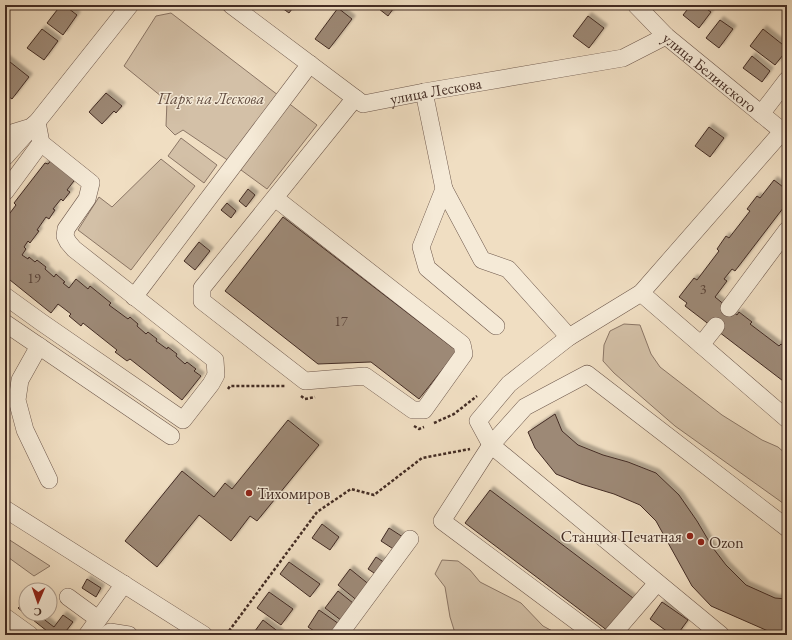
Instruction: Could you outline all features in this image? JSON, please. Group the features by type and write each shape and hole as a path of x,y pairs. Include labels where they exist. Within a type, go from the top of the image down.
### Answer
{"street":[{"path":"5,157 19,128 130,5"},
{"name":"улица Лескова","path":"231,5 363,104 623,58 666,36"},
{"name":"улица Белинского","path":"636,5 666,36 761,114 786,131"},
{"path":"134,297 310,64"},
{"path":"761,114 787,80"},
{"path":"424,92 444,189 482,260 508,269 569,337"},
{"path":"275,198 462,344 464,354 424,410 413,410 365,376 305,381 202,301 202,288 355,98"},
{"path":"5,296 183,420 211,384 216,375 215,360 74,249 68,242 65,236 66,229 87,199 91,183 41,143 19,128"},
{"path":"721,635 491,445 478,421 509,384 569,337 640,293 786,131"},
{"path":"5,192 41,143"},
{"path":"444,189 421,247 427,268 496,326"},
{"path":"729,308 787,230"},
{"path":"640,293 787,419"},
{"path":"5,323 171,436"},
{"path":"701,345 716,326"},
{"path":"39,346 20,380 17,400 25,430 49,480"},
{"path":"595,635 442,521 491,445 525,407 587,374 787,528"},
{"path":"5,509 204,635"},
{"path":"339,635 410,539"},
{"path":"612,635 657,583"},
{"path":"86,635 124,584"},
{"path":"68,597 98,619"},
{"path":"5,617 30,635"},
{"path":"107,635 110,632 129,635"}],"path":[{"path":"225,391 230,386 285,386 290,389"},
{"path":"433,423 454,414 481,392"},
{"path":"300,396 305,399 320,397"},
{"path":"413,425 419,429 426,426"},
{"path":"226,635 317,512 351,490 374,495 422,458 491,445"}],"green space":[{"name":"Парк на Лескова","path":"171,13 317,125 267,189 183,130 175,135 166,126 167,101 124,66 156,16"},
{"path":"181,138 217,165 204,183 168,156"},
{"path":"161,159 195,186 131,270 78,230 99,197 112,207"},
{"path":"624,324 640,325 651,354 660,367 722,415 762,440 778,447 787,455 787,506 675,426 614,373 603,361 604,345 610,331"},
{"path":"5,537 50,566 34,576 5,555"},
{"path":"442,560 458,561 470,570 480,582 521,603 543,626 557,635 470,635 455,633 450,617 445,587 435,574"}],"building":[{"path":"61,5 64,5 77,15 63,35 47,23"},
{"path":"278,5 295,5 289,13"},
{"path":"374,5 396,5 388,16"},
{"path":"691,5 701,5 711,12 699,28 683,15"},
{"path":"338,8 352,19 329,49 315,39"},
{"path":"588,16 604,28 589,48 573,36"},
{"path":"720,20 733,29 719,48 706,38"},
{"path":"42,29 58,41 44,60 27,48"},
{"path":"763,29 787,48 775,65 750,46"},
{"path":"752,56 770,71 762,82 743,68"},
{"path":"5,58 29,77 12,99 5,94"},
{"path":"106,93 122,106 116,113 114,111 102,124 89,112"},
{"path":"709,127 724,138 710,157 695,146"},
{"path":"53,158 77,177 67,190 70,192 63,201 61,199 53,209 55,210 49,219 46,217 37,230 39,231 30,243 28,241 24,247 26,249 22,255 28,259 29,257 35,262 37,260 46,267 45,269 54,277 56,274 69,288 76,279 88,289 90,286 111,303 109,305 128,319 130,317 146,334 148,332 157,339 156,341 167,349 168,347 177,354 176,356 185,364 187,362 196,369 194,371 201,376 182,400 130,359 127,361 115,352 117,350 83,323 81,326 69,316 71,314 58,304 51,313 5,276 5,215 7,217 16,205 14,203 45,163 48,164"},
{"path":"774,180 787,190 787,203 735,271 732,269 724,279 727,281 715,297 737,315 739,312 752,322 750,324 779,346 781,344 787,349 787,384 685,306 687,303 679,297 694,278 697,280 719,251 717,249 726,236 729,238 750,211 747,209 757,196 760,198"},
{"path":"248,189 255,195 246,207 239,201"},
{"path":"227,203 236,211 231,218 221,210"},
{"path":"283,217 457,351 419,399 371,362 318,364 225,291"},
{"path":"199,242 210,251 195,270 184,261"},
{"path":"555,414 562,431 578,445 656,473 679,495 713,548 726,565 746,585 775,598 787,599 787,635 768,631 711,606 692,586 656,521 640,505 614,494 581,484 556,474 535,448 528,432"},
{"name":"Тихомиров","path":"288,420 319,445 257,521 250,516 231,541 199,515 157,567 125,541 182,471 214,497 225,483 232,489"},
{"path":"490,490 633,598 608,631 465,523"},
{"path":"322,524 339,537 330,550 312,538"},
{"path":"389,528 406,539 398,552 381,541"},
{"path":"376,557 388,565 380,577 368,569"},
{"path":"289,562 320,584 310,597 280,574"},
{"path":"350,569 371,586 359,602 338,585"},
{"path":"87,579 101,588 96,597 82,588"},
{"path":"338,591 358,607 346,624 325,608"},
{"path":"269,592 293,609 281,625 257,608"},
{"path":"662,602 688,620 677,635 672,635 650,619"},
{"path":"319,610 342,626 336,635 320,635 308,627"},
{"path":"63,615 73,622 63,635 52,635 36,622 47,622 54,627"},
{"path":"263,620 280,633 279,635 252,635"}],"place":[{"name":"Тихомиров","path":"249,493"},
{"name":"Станция Печатная","path":"690,536"},
{"name":"Ozon","path":"701,542"}]}
